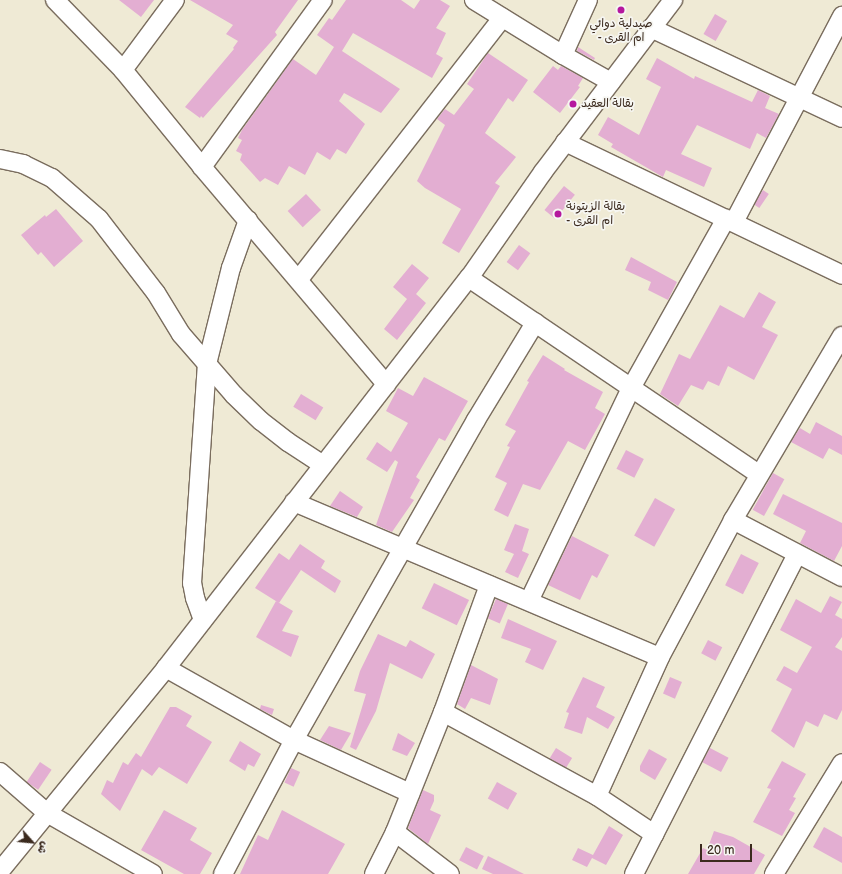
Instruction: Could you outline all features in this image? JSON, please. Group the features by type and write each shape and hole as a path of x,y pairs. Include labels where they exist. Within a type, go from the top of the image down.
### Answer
{"street":[{"path":"55,0 123,70 202,167 386,384"},
{"path":"123,70 175,0"},
{"path":"202,167 323,0"},
{"path":"474,0 563,55 611,82"},
{"path":"563,55 588,0"},
{"path":"0,871 166,668 469,278 565,142 673,0"},
{"path":"529,602 631,388 730,220 842,16"},
{"path":"299,280 502,18"},
{"path":"651,28 842,118"},
{"path":"565,142 842,275"},
{"path":"0,159 23,164 52,178 99,219 156,293 181,334 234,395 261,421 288,442 323,465"},
{"path":"203,620 194,598 192,583 207,364 231,268 248,220"},
{"path":"469,278 759,474"},
{"path":"223,874 294,740 476,420 535,323"},
{"path":"597,796 660,657 759,474 842,336"},
{"path":"294,502 660,657"},
{"path":"733,520 842,577"},
{"path":"634,874 797,554"},
{"path":"374,874 395,832 443,712 489,585"},
{"path":"166,668 294,740 410,793"},
{"path":"443,712 597,796 654,834"},
{"path":"774,874 842,763"},
{"path":"0,772 47,813 153,874"},
{"path":"395,832 450,874"}],"building":[{"path":"119,0 154,0 141,17"},
{"path":"190,0 298,0 275,32 277,35 203,118 201,116 200,118 185,107 234,49 233,48 238,41 226,34 233,25"},
{"path":"346,0 401,0 414,9 420,0 440,0 450,6 436,28 446,33 436,54 443,58 432,78 353,33 342,51 400,89 381,113 344,93 339,101 365,124 346,154 337,149 330,160 317,152 305,175 289,166 278,185 265,178 260,182 240,160 242,154 236,151 242,140 238,138 242,130 293,59 316,75 334,47 317,35 329,18 332,20"},
{"path":"715,14 727,21 716,41 704,34"},
{"path":"578,47 595,58 594,60 577,51"},
{"path":"488,53 528,80 513,102 508,98 485,133 516,157 495,183 500,186 459,253 442,243 461,209 425,188 417,181 445,125 437,119 445,109 454,115 474,89 467,84"},
{"path":"657,58 694,79 695,76 752,102 758,90 770,96 765,108 779,114 766,138 757,133 750,149 697,125 681,154 712,168 704,187 666,170 663,177 611,147 613,144 598,135 608,117 639,135 661,87 646,79"},
{"path":"553,66 558,70 561,66 583,78 578,86 580,87 560,113 533,92"},
{"path":"564,186 575,195 555,219 544,210"},
{"path":"763,190 769,194 759,208 753,204"},
{"path":"306,194 321,210 303,227 288,211"},
{"path":"56,209 83,241 54,267 41,252 38,255 21,235 45,215 46,217"},
{"path":"519,245 530,253 518,270 507,262"},
{"path":"631,257 677,282 668,300 648,290 651,282 625,270"},
{"path":"412,264 429,278 416,294 426,303 397,340 384,329 407,299 393,287"},
{"path":"759,292 776,302 762,327 778,335 754,380 728,366 719,386 708,381 703,390 691,385 678,406 660,394 679,354 690,359 720,305 744,318"},
{"path":"543,355 565,369 564,370 603,392 595,408 605,414 585,450 568,441 540,490 523,484 508,517 494,510 507,483 495,477 510,447 507,446 516,431 505,425 529,382 527,381"},
{"path":"424,377 468,401 445,441 439,438 416,477 420,480 410,498 414,500 392,532 376,525 398,462 395,460 387,472 366,459 377,442 391,452 408,423 386,411 398,388 413,396"},
{"path":"301,394 323,407 316,420 293,407"},
{"path":"816,422 842,436 842,455 829,448 823,459 791,442 800,428 810,434"},
{"path":"626,450 644,459 634,478 616,469"},
{"path":"773,473 784,479 764,516 753,510"},
{"path":"340,491 363,507 357,517 330,506"},
{"path":"783,494 842,523 842,546 834,561 800,543 806,531 773,514"},
{"path":"655,498 675,509 654,547 634,536"},
{"path":"515,524 529,529 522,551 529,554 518,578 505,572 514,554 504,550"},
{"path":"572,536 609,555 597,578 592,575 580,600 548,585"},
{"path":"300,544 325,561 321,568 341,581 335,593 301,570 279,603 255,588 279,553 289,560"},
{"path":"741,554 759,563 743,594 725,585"},
{"path":"434,583 469,600 457,625 422,608"},
{"path":"830,596 842,602 835,615 842,619 842,637 835,647 842,651 842,710 837,720 824,714 818,727 806,721 794,748 771,731 792,689 776,680 784,666 797,673 812,647 780,630 796,599 821,613"},
{"path":"496,599 508,604 500,623 488,618"},
{"path":"276,601 293,611 282,631 299,636 291,657 256,637"},
{"path":"508,619 557,641 543,670 525,662 531,649 501,638"},
{"path":"378,634 406,647 410,640 435,654 422,679 390,663 376,711 356,750 350,747 366,694 354,691 360,671"},
{"path":"708,640 722,647 715,661 701,653"},
{"path":"471,665 498,679 490,705 471,698 465,709 457,704"},
{"path":"583,677 605,687 596,707 615,717 608,729 587,717 582,734 564,728 569,713 566,712"},
{"path":"670,677 682,682 675,699 663,694"},
{"path":"261,705 274,709 272,715 260,709"},
{"path":"170,707 176,707 192,716 186,726 212,742 187,784 159,767 152,776 142,769 120,811 101,794 107,780 113,783 123,762 128,765 136,753 141,757"},
{"path":"329,726 351,733 341,750 320,740"},
{"path":"398,733 415,743 407,756 392,750"},
{"path":"240,741 261,754 254,767 248,764 245,771 229,761"},
{"path":"556,748 572,758 566,768 550,758"},
{"path":"710,748 729,758 721,772 702,762"},
{"path":"649,749 667,759 655,780 640,771 640,766"},
{"path":"782,761 806,774 793,797 796,798 789,810 795,813 782,836 753,822 771,789 767,788"},
{"path":"40,762 52,770 38,790 27,782"},
{"path":"291,768 300,772 294,787 284,783"},
{"path":"497,782 517,793 508,810 488,799"},
{"path":"423,790 434,795 434,801 430,810 441,815 428,844 408,828"},
{"path":"164,810 197,828 190,840 212,853 200,874 184,874 141,850"},
{"path":"282,810 345,844 328,874 240,874 258,835 268,840"},
{"path":"609,826 623,835 606,865 592,858 587,867 572,860 578,848 593,855"},
{"path":"824,827 842,837 842,863 813,847"},
{"path":"714,831 733,837 765,855 754,874 688,874 703,848 707,850"},
{"path":"466,847 484,856 477,869 459,860"},
{"path":"488,856 524,874 493,874 482,869"}],"place":[{"name":"صيدلية دوائي - ام القرى","path":"621,10"},
{"name":"بقالة العقيد","path":"573,104"},
{"name":"بقالة الزيتونة - ام القرى","path":"558,214"}]}
